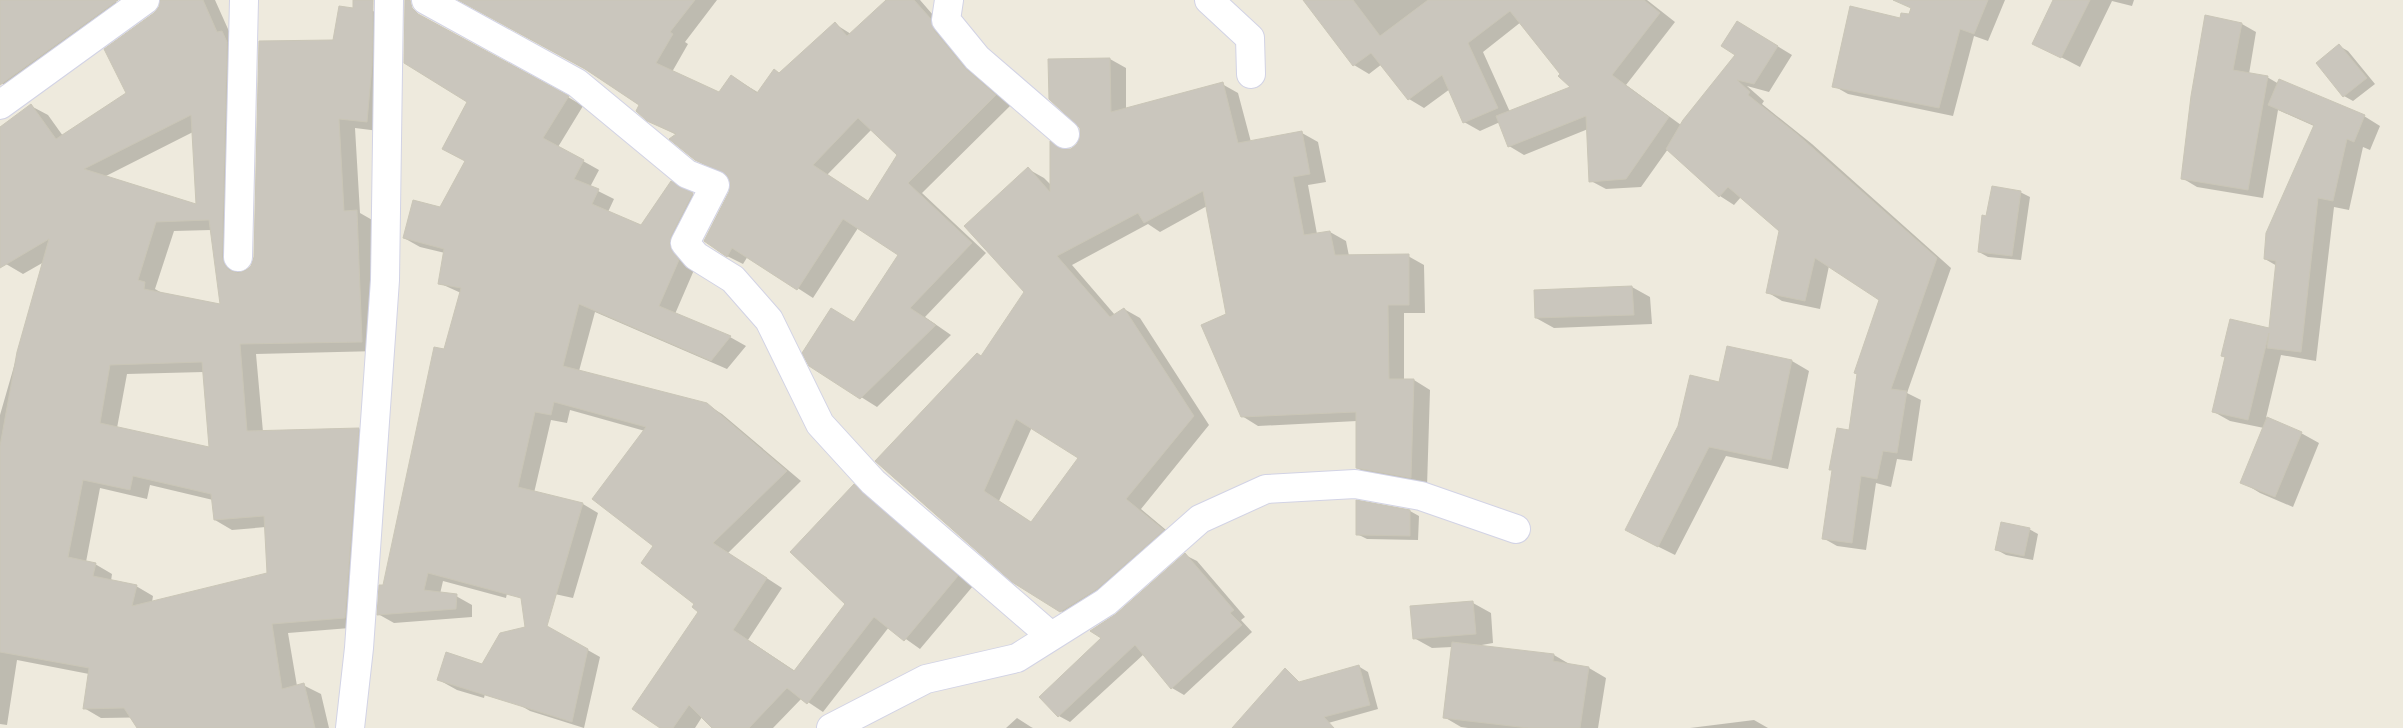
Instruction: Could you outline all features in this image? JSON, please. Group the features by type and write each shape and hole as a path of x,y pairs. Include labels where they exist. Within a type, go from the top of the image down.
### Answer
{"street":[{"path":"0,105 145,0"},
{"path":"238,257 244,0"},
{"path":"350,728 359,648 385,280 389,0"},
{"path":"426,0 577,84 687,174 715,185 685,243 696,256 733,279 769,320 820,424 873,482 1051,636"},
{"path":"949,0 946,20 977,58 1065,134"},
{"path":"1209,0 1250,38 1251,74"},
{"path":"831,728 926,679 1017,658 1106,602 1200,520 1266,489 1355,484 1421,496 1516,529"}],"building":[{"path":"0,0 118,0 0,85"},
{"path":"160,0 203,0 217,32 222,31 227,42 222,257 224,264 229,270 238,273 251,266 254,257 259,41 333,40 339,6 353,8 353,0 373,0 372,66 367,122 339,119 344,211 357,210 362,342 240,344 247,431 359,428 345,618 272,624 282,689 304,683 315,728 137,728 124,708 83,709 89,668 0,652 0,446 17,352 49,239 0,268 0,127 31,104 56,139 126,93 104,49 154,13 159,7","holes":["191,115 196,204 84,169","209,220 220,304 144,289 145,282 138,280 156,222","202,362 209,447 100,423 110,365","133,476 211,494 214,520 264,516 267,573 132,606 137,585 93,576 96,563 68,557 83,480 130,490"]},
{"path":"405,0 410,0 412,8 418,14 569,96 543,138 584,160 574,179 599,189 592,204 641,225 671,181 693,193 671,236 670,245 679,260 659,306 731,336 711,361 579,304 563,366 707,403 787,471 713,543 767,578 733,630 794,671 845,604 790,552 854,484 958,576 904,641 874,617 807,704 787,688 749,728 712,728 689,705 673,728 660,728 632,709 698,612 692,607 694,604 641,563 653,546 592,499 646,427 554,402 551,415 535,412 518,487 583,503 547,626 588,649 572,722 437,680 446,652 482,664 500,633 525,627 521,598 428,573 424,590 457,594 456,609 377,615 379,585 383,585 434,347 444,349 461,288 438,284 444,249 403,238 413,200 440,207 465,161 442,149 467,102 404,63"},
{"path":"458,0 695,0 670,32 673,34 656,63 719,92 731,75 757,93 774,69 779,73 835,22 847,36 886,0 914,0 931,19 934,30 965,68 996,95 908,183 972,243 910,308 936,325 860,399 809,366 802,353 831,308 854,322 898,255 843,219 797,290 732,248 727,257 704,241 729,192 730,183 727,175 695,160 669,139 676,134 647,121 636,111 639,105 585,69","holes":["858,118 897,155 868,201 813,165"]},
{"path":"1303,0 1353,0 1380,36 1428,0 1644,0 1660,13 1612,75 1669,117 1626,179 1589,182 1586,116 1508,147 1496,116 1570,87 1558,76 1560,74 1510,11 1468,43 1498,108 1463,123 1442,75 1408,100 1371,53 1353,66"},
{"path":"1893,0 1988,0 1974,34 1960,29 1939,108 1832,87 1850,6 1900,18 1901,13 1909,14 1911,8"},
{"path":"2053,0 2090,0 2061,58 2032,44"},
{"path":"2205,15 2242,23 2233,70 2268,76 2248,190 2181,179 2191,96"},
{"path":"1737,21 1778,46 1754,84 1737,80 1750,92 1748,95 1797,134 1937,258 1891,389 1907,391 1897,453 1883,451 1877,479 1861,476 1852,543 1822,539 1832,470 1829,470 1837,428 1849,430 1857,374 1854,373 1879,300 1815,258 1805,301 1766,293 1779,231 1728,187 1719,197 1666,149 1683,120 1735,55 1721,46"},
{"path":"2339,44 2367,78 2343,97 2316,63"},
{"path":"1110,58 1111,112 1223,82 1238,143 1302,131 1310,174 1293,177 1304,235 1330,231 1335,255 1409,254 1409,305 1388,305 1389,379 1414,379 1411,478 1356,468 1356,412 1241,417 1201,325 1226,314 1203,191 1144,223 1138,213 1057,256 1110,317 1124,308 1194,416 1126,499 1164,530 1097,589 1060,612 1012,582 875,461 977,353 981,356 1024,292 964,226 1028,167 1050,192 1050,141 1063,149 1071,149 1077,144 1080,128 1049,99 1048,59","holes":["1016,419 1078,458 1031,522 984,491"]},
{"path":"2279,79 2365,115 2354,142 2347,139 2333,201 2318,198 2301,352 2267,348 2269,333 2248,420 2212,412 2225,357 2221,356 2230,319 2269,328 2276,261 2264,259 2266,233 2314,125 2268,105"},
{"path":"1992,186 2021,191 2012,256 1978,252 1982,215 1986,216"},
{"path":"1632,286 1634,315 1535,318 1534,290"},
{"path":"1727,346 1792,360 1771,460 1709,447 1658,547 1625,530 1678,426 1690,375 1719,382"},
{"path":"2267,417 2302,432 2275,497 2240,483"},
{"path":"1356,500 1410,510 1410,536 1356,535"},
{"path":"2001,522 2030,528 2024,556 1995,550"},
{"path":"1185,553 1234,610 1230,613 1242,625 1171,689 1135,645 1058,717 1039,697 1101,638 1090,631 1116,614"},
{"path":"1473,601 1476,634 1413,639 1410,606"},
{"path":"1452,642 1554,654 1553,661 1589,667 1580,728 1528,728 1443,718"},
{"path":"1359,665 1370,705 1324,717 1334,728 1232,728 1285,668 1299,682"}]}
